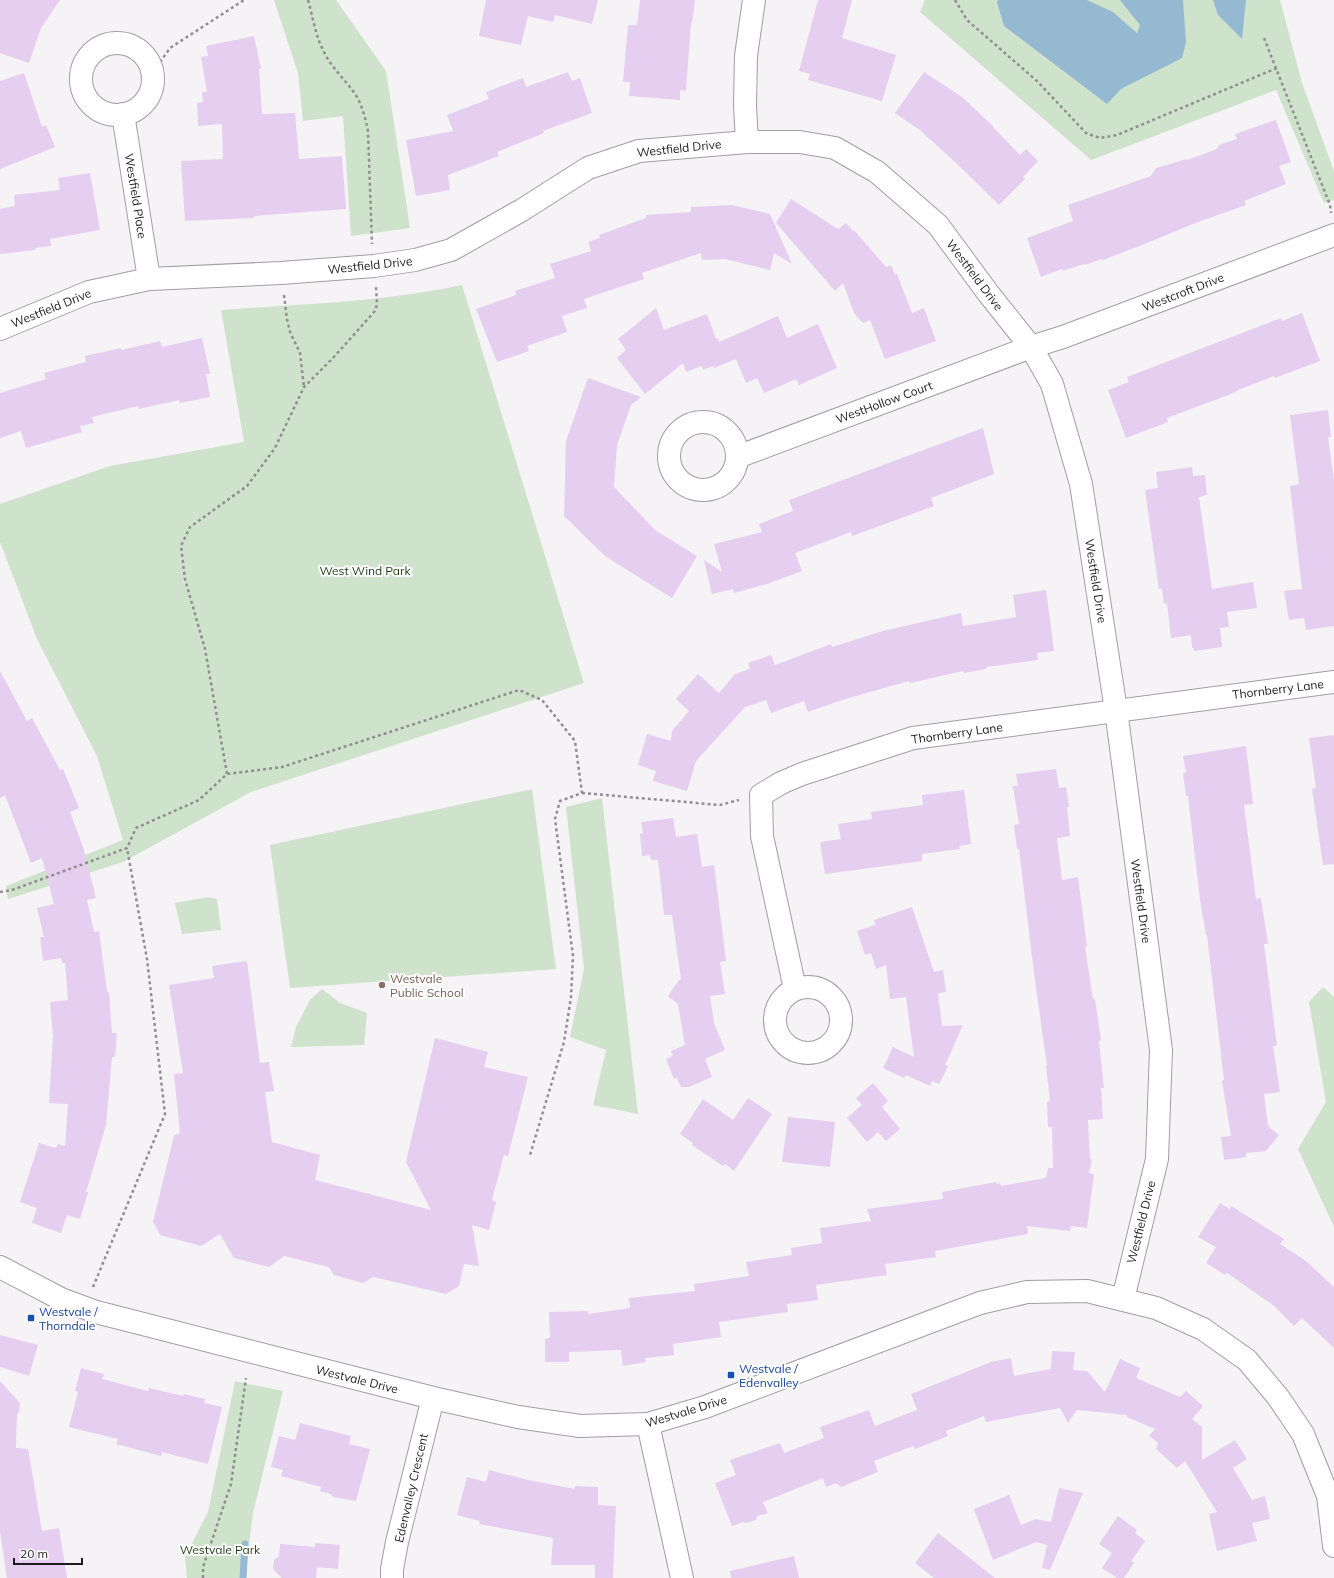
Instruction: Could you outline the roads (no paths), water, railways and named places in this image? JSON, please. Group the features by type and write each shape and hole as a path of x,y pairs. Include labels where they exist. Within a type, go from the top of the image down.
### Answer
{"street":[{"path":"747,142 745,105 746,56 754,0"},
{"path":"118,42 135,47 147,58 153,72 152,88 149,95 135,110 123,114 116,115 104,112 90,102 85,94 81,82 84,65 92,52 102,46 118,42"},
{"name":"Westfield Place","path":"123,114 149,279"},
{"name":"Westfield Drive","path":"0,329 89,292 149,279 281,273 374,266 415,260 451,250 522,210 588,168 639,151 747,142 800,142 835,148 877,172 938,225 988,293 1031,347 1052,384 1081,484 1116,710 1161,1050 1157,1160 1123,1299"},
{"name":"Westcroft Drive","path":"1031,347 1063,337 1333,238"},
{"name":"WestHollow Court","path":"737,456 1031,347"},
{"name":"Thornberry Lane","path":"795,989 762,836 761,795 802,774 913,738 1334,682"},
{"name":"Westvale Drive","path":"0,1267 61,1299 84,1308 433,1398 518,1417 580,1426 648,1424 705,1407 980,1303 1027,1292 1087,1291 1156,1308 1203,1329 1247,1360 1278,1396 1303,1434 1328,1496 1334,1546"},
{"name":"Edenvalley Crescent","path":"392,1578 392,1569 397,1542 433,1398"},
{"path":"648,1424 682,1578"}],"water":[{"path":"998,0 1087,0 1113,12 1137,33 1140,25 1120,0 1183,0 1186,42 1182,58 1121,89 1107,104 1004,26 997,2"},
{"path":"1213,0 1246,0 1242,39 1218,15"}],"waterway":[{"path":"243,1578 245,1544"}],"place":[{"name":"Westvale Public School","path":"382,985"},
{"name":"Westvale / Thorndale","path":"31,1318"},
{"name":"Westvale / Edenvalley","path":"731,1375"}],"park label":[{"name":"West Wind Park","path":"365,570"},
{"name":"Westvale Park","path":"220,1549"}]}
